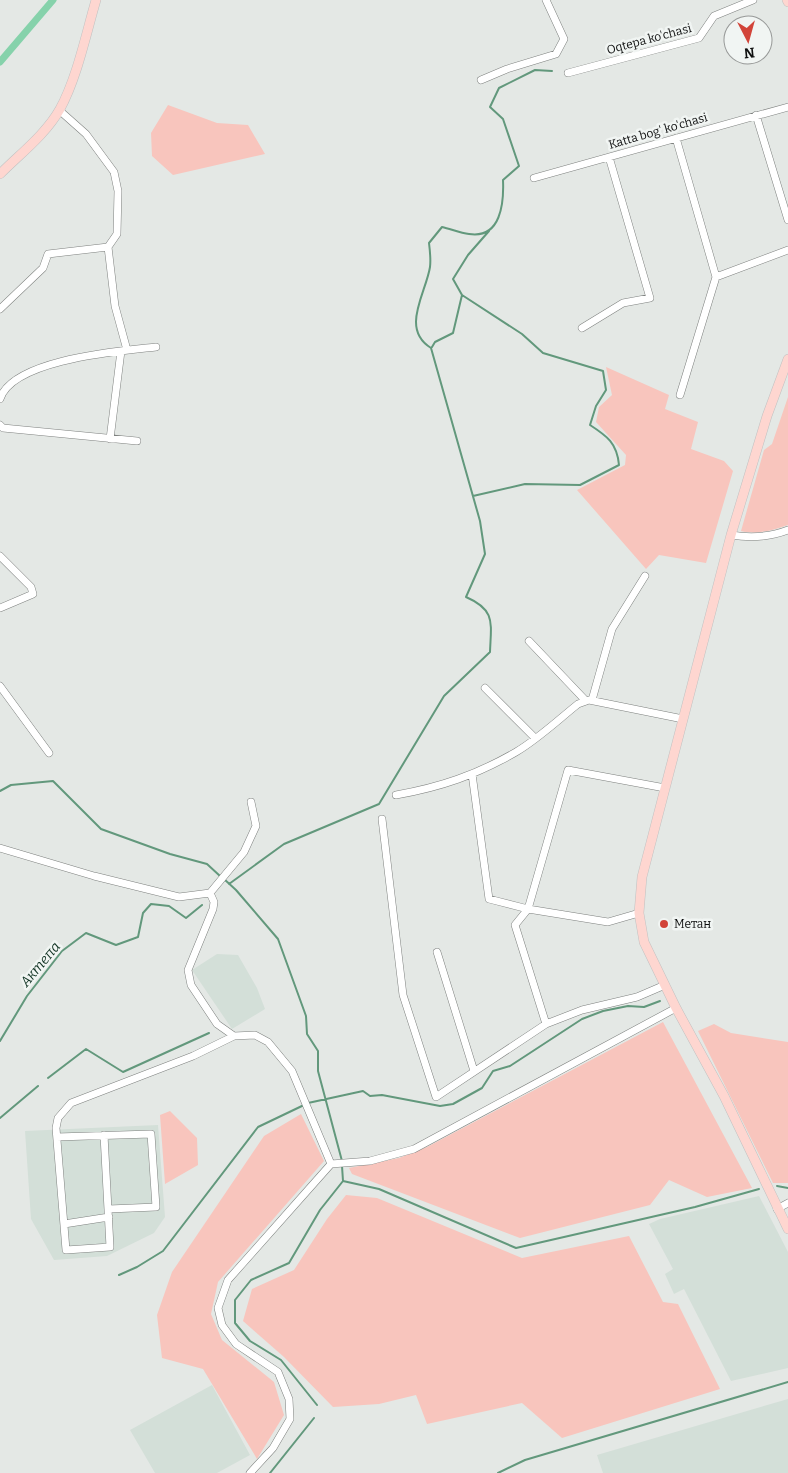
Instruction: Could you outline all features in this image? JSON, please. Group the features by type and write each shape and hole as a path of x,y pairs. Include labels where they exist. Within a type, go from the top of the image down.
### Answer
{"main road":[{"path":"0,174 51,122 60,110 67,95 96,0"},
{"path":"788,359 766,416 732,535 642,876 639,913 644,942 676,1008 724,1096 788,1229"}],"street":[{"path":"481,80 507,69 556,54 564,39 546,0"},
{"name":"Oqtepa ko'chasi","path":"568,73 699,38 714,16 752,0"},
{"name":"Katta bog' ko'chasi","path":"534,178 788,107"},
{"path":"60,110 86,134 114,172 118,191 117,234 108,247 124,350 110,439"},
{"path":"756,116 788,220"},
{"path":"676,138 716,277 680,395"},
{"path":"582,328 623,303 650,298 609,157"},
{"path":"0,308 43,268 48,254 108,247"},
{"path":"716,277 788,250"},
{"path":"0,400 2,394 22,376 56,362 156,346"},
{"path":"0,425 4,428 137,441"},
{"path":"732,535 746,538 778,534 788,530"},
{"path":"0,556 31,587 32,594 0,608"},
{"path":"589,701 612,629 645,576"},
{"path":"529,640 589,701"},
{"path":"0,686 49,753"},
{"path":"485,688 535,738"},
{"path":"396,795 437,788 472,774 517,751 578,704 589,701 683,719"},
{"path":"546,1024 515,925 528,909 568,770 665,788"},
{"path":"472,774 489,899 528,909 608,922 639,913"},
{"path":"0,848 94,876 179,897 210,893 244,852 256,826 251,802"},
{"path":"382,818 402,995 436,1097 546,1024 582,1010 637,997 665,985"},
{"path":"210,893 214,902 213,908 188,970 191,985 217,1024 234,1036"},
{"path":"437,952 474,1071"},
{"path":"250,1473 273,1448 290,1419 289,1399 278,1372 236,1344 222,1325 218,1308 228,1280 331,1164 370,1161 414,1149 676,1008"},
{"path":"104,1135 110,1247 66,1250 57,1137 58,1118 72,1103 193,1056 234,1036 255,1035 268,1042 292,1071 331,1164"},
{"path":"57,1137 151,1134 156,1207 109,1213 64,1224"},
{"path":"777,1208 788,1203"}],"shaded area":[{"path":"168,105 217,123 248,125 265,154 173,175 152,156 151,133"},
{"path":"606,367 669,395 665,409 698,422 691,449 724,461 733,471 706,563 659,555 646,569 577,490 625,465 626,455 596,422 599,407 612,395"},
{"path":"788,397 788,525 759,532 741,531 764,450 772,444"},
{"path":"217,954 238,955 257,988 265,1009 232,1029 192,970"},
{"path":"663,1022 752,1188 707,1197 669,1180 650,1205 520,1238 352,1174 349,1168 399,1158 427,1147"},
{"path":"714,1024 731,1033 788,1042 788,1183 773,1183 698,1031"},
{"path":"170,1111 197,1138 198,1165 165,1184 160,1115"},
{"path":"301,1114 324,1161 218,1282 211,1314 222,1340 274,1382 284,1415 257,1459 203,1369 162,1358 157,1315 172,1272 264,1136"},
{"path":"158,1125 165,1217 154,1233 107,1256 54,1260 31,1219 25,1131"},
{"path":"346,1195 377,1198 522,1258 629,1236 663,1302 678,1304 720,1389 562,1438 522,1403 427,1424 416,1395 379,1404 333,1407 284,1357 243,1321 252,1289 294,1270 327,1219"},
{"path":"759,1196 788,1252 788,1368 731,1381 684,1289 674,1294 665,1274 673,1269 649,1224 660,1219"},
{"path":"212,1385 250,1455 217,1473 155,1473 130,1430"},
{"path":"788,1399 788,1473 603,1473 597,1455"}],"waterway":[{"path":"0,62 53,0"},
{"path":"229,884 284,844 379,804 444,696 490,652 490,618 483,607 466,597 485,554 480,521 431,348 422,340 417,331 417,310 430,267 429,243 442,227 469,234 480,234 488,231 494,225 501,209 503,180 519,166 503,119 490,107 499,88 535,70 552,71"},
{"path":"473,496 525,484 580,485 619,465 616,451 610,441 590,425 596,406 606,390 603,371 543,353 522,334 462,295 453,279 468,255 489,231"},
{"path":"432,347 435,342 453,333 462,295"},
{"path":"0,791 11,785 53,781 101,829 170,854 207,864 220,876"},
{"path":"224,879 236,890 278,939 306,1016 307,1034 318,1051 318,1071 342,1161"},
{"name":"Актепа","path":"0,1041 27,996 62,951 86,933 116,945 138,937 143,913 151,904 169,906 186,918 202,905"},
{"path":"308,1103 363,1091 370,1096 382,1095 440,1106 453,1104 482,1088 493,1071 510,1066 582,1019 603,1011 628,1006 644,1007 660,1001"},
{"path":"48,1078 86,1049 123,1072 209,1033"},
{"path":"0,1118 38,1086"},
{"path":"119,1275 137,1267 163,1251 258,1127 304,1105"},
{"path":"342,1166 343,1181"},
{"path":"317,1405 281,1360 250,1341 235,1323 235,1300 251,1280 289,1263 320,1210 343,1181 379,1189 516,1248 695,1207 759,1189"},
{"path":"777,1186 788,1188"},
{"path":"498,1473 525,1460 788,1382"},
{"path":"270,1473 314,1418"}],"place":[{"name":"Метан","path":"664,924"}]}
